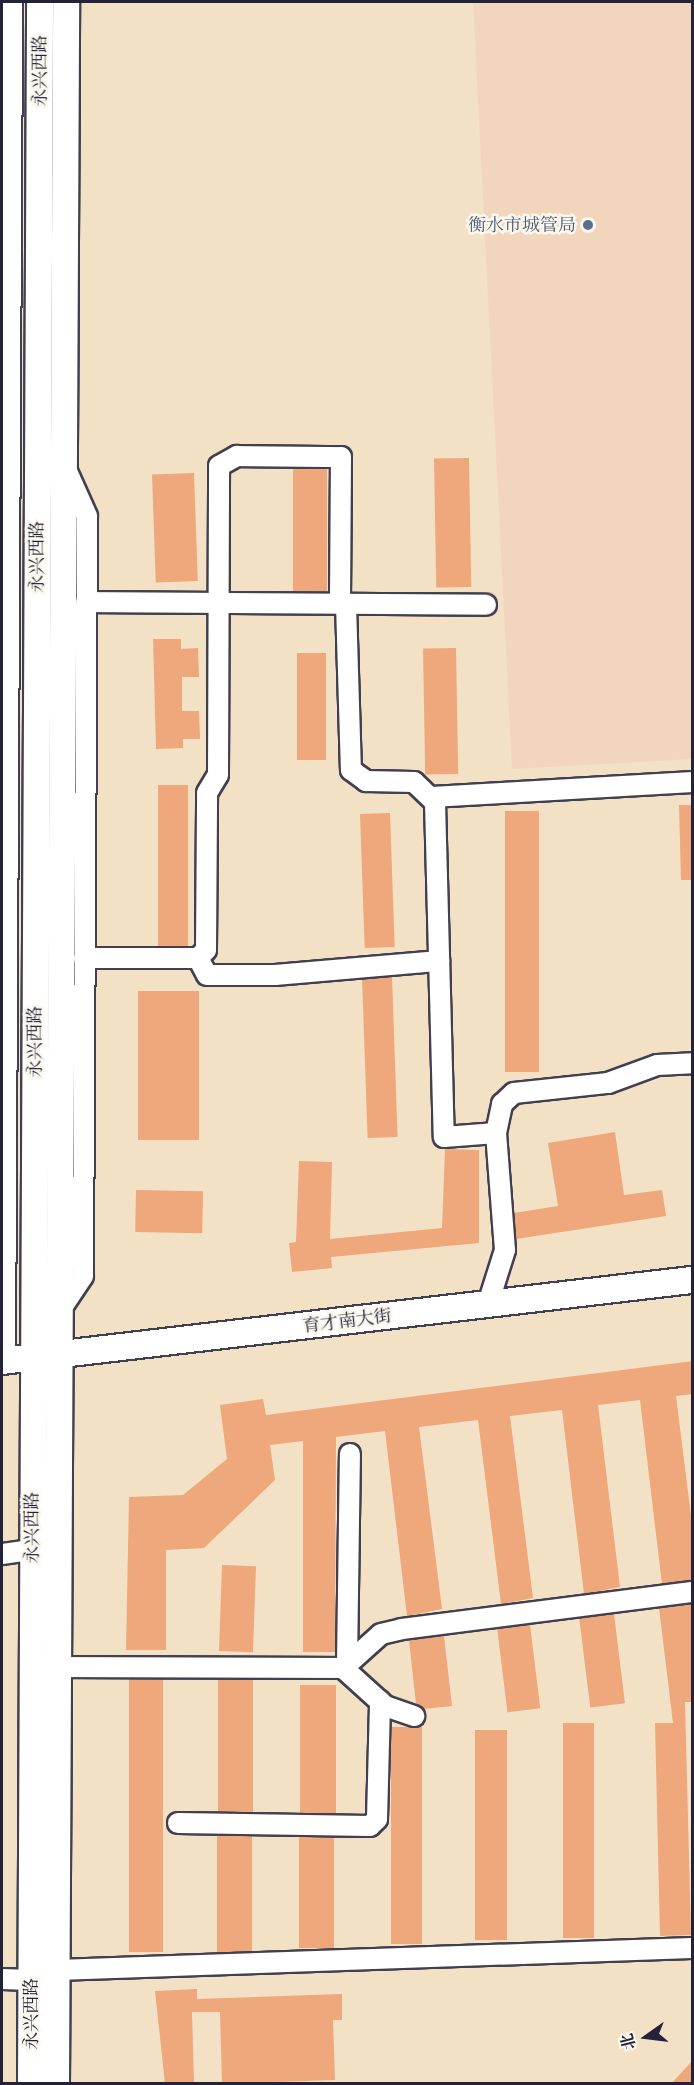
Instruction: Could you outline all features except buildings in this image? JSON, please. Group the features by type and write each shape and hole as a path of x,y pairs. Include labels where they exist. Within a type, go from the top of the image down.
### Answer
{"main road":[{"name":"永兴西路","path":"31,2084 40,2"},
{"name":"永兴西路","path":"56,2084 66,2"},
{"name":"育才南大街","path":"59,1363 488,1304 693,1280"},
{"name":"育才南大街","path":"3,1367 33,1366 693,1297"}],"street":[{"path":"3,1367 6,130 12,2"},
{"path":"6,130 39,131"},
{"path":"84,958 198,958 206,950 207,793 218,775 219,466 237,456 341,457 343,604 351,770 366,781 414,782 433,797 693,782"},
{"path":"59,1312 83,1276 87,516 63,462"},
{"path":"4,489 38,486"},
{"path":"86,602 486,605"},
{"path":"4,628 37,627"},
{"path":"433,797 444,1137 496,1133"},
{"path":"198,958 207,975 439,961"},
{"path":"488,1304 506,1250 496,1133 502,1104 514,1093 608,1083 657,1065 693,1063"},
{"path":"350,1454 347,1665 380,1701 414,1716"},
{"path":"2,1554 32,1550"},
{"path":"57,1667 347,1665 381,1634 402,1629 693,1592"},
{"path":"178,1823 370,1826 377,1819 380,1701"},
{"path":"57,1970 693,1948"},
{"path":"2,1979 32,1980"}],"shaded area":[{"name":"衡水市城管局","path":"473,2 692,2 692,759 512,769"}],"place":[{"name":"衡水市城管局","path":"588,225"}]}
